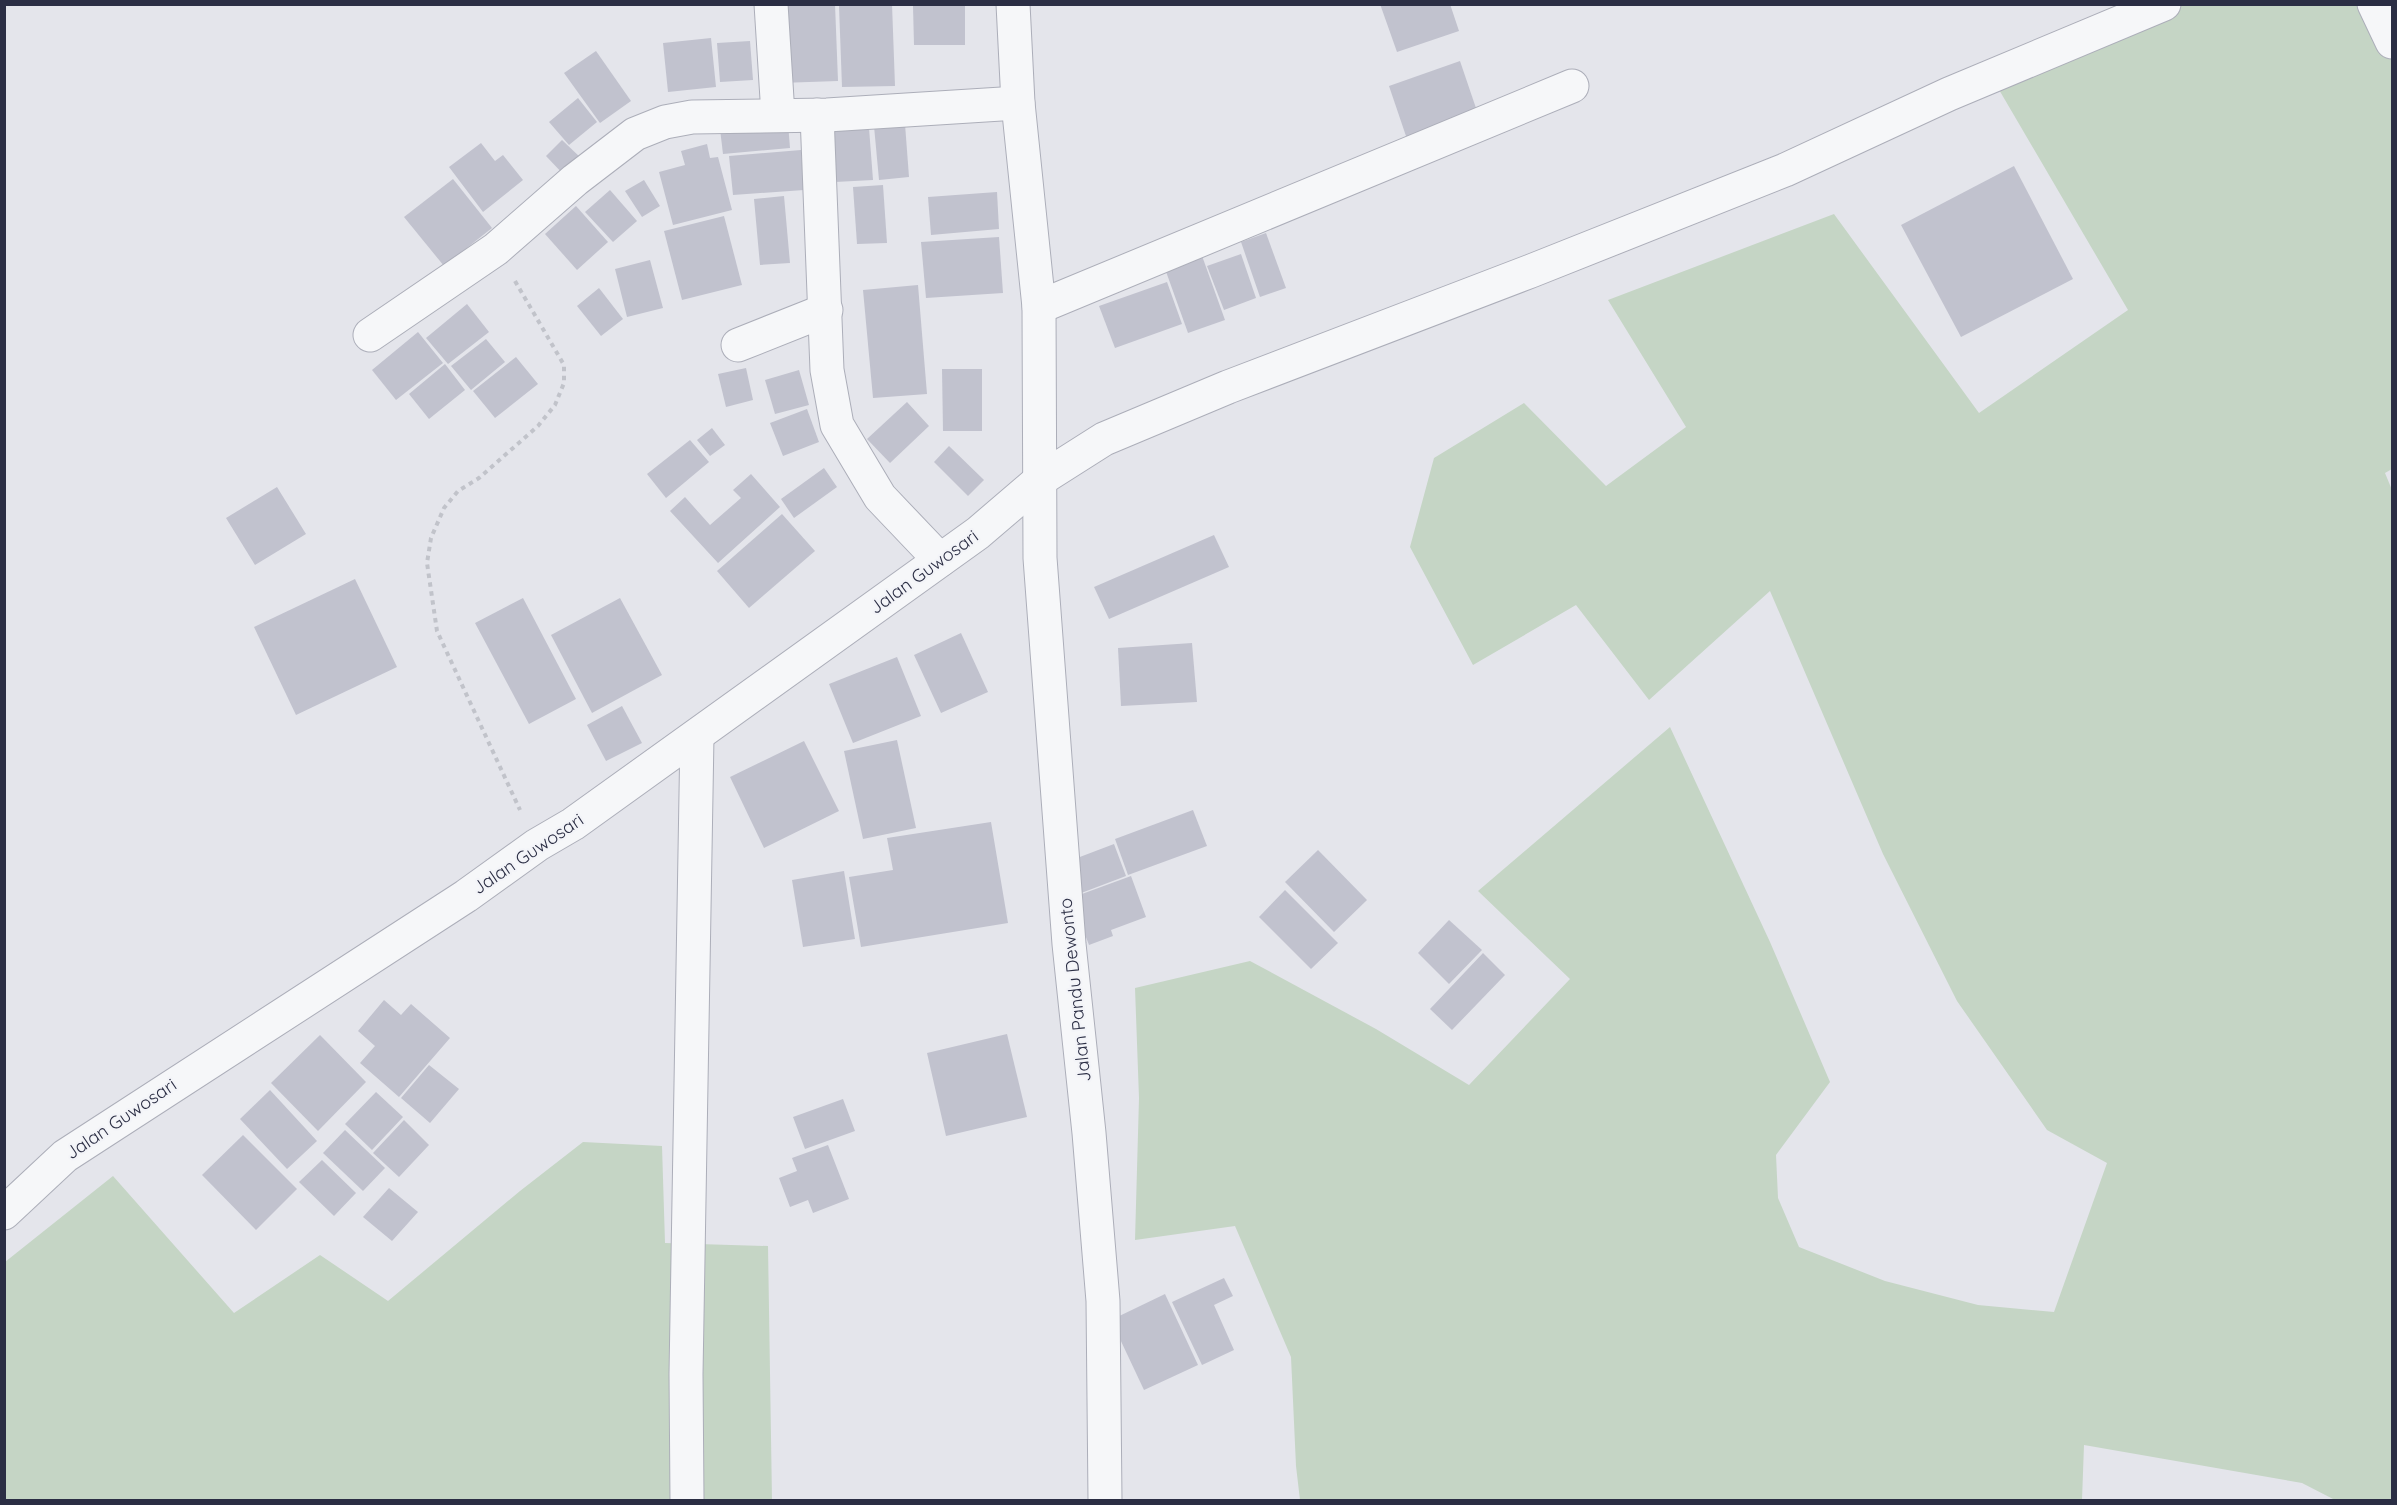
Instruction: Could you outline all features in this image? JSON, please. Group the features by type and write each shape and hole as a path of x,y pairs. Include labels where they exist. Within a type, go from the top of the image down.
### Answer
{"street":[{"path":"771,4 778,115"},
{"name":"Jalan Pandu Dewonto","path":"1013,4 1018,103 1038,307 1040,558 1068,932 1089,1133 1103,1300 1105,1500"},
{"name":"Jalan Guwosari","path":"4,1213 65,1156 466,896 537,845 573,824 978,533 1041,479 1104,439 1142,422 1785,170 1949,94 2164,4"},
{"path":"2374,4 2392,42"},
{"path":"1038,307 1572,86"},
{"path":"370,334 496,249 575,180 635,134 665,122 692,117 817,115 1018,103"},
{"path":"817,115 827,370 837,425 880,496 940,560"},
{"path":"738,345 826,310"},
{"path":"687,1500 686,1374 697,736"}],"path":[{"path":"496,249 555,345 564,365 564,383 555,405 538,426 479,478 458,491 444,508 431,538 427,563 437,631 537,845"}],"green space":[{"path":"2117,5 2392,5 2392,469 2385,473 2392,490 2392,1500 2335,1500 2302,1483 2084,1445 2082,1500 1300,1500 1296,1466 1291,1357 1235,1226 1135,1240 1139,1098 1135,988 1250,961 1376,1029 1469,1085 1570,979 1478,891 1670,727 1770,942 1830,1082 1776,1155 1778,1198 1799,1247 1885,1281 1978,1305 2054,1312 2107,1163 2047,1130 1957,1001 1883,854 1770,591 1649,700 1576,605 1473,665 1410,547 1434,458 1524,403 1606,486 1686,427 1608,300 1834,214 1979,413 2128,310 1984,64"},
{"path":"583,1142 662,1146 665,1243 768,1246 772,1500 5,1500 5,1262 113,1176 234,1313 320,1255 388,1301 520,1191"}],"building":[{"path":"777,4 835,4 838,81 780,83"},
{"path":"892,4 895,86 842,87 839,6"},
{"path":"1380,4 1450,4 1459,31 1397,52"},
{"path":"965,5 965,45 914,45 913,6"},
{"path":"711,38 716,87 668,92 663,43"},
{"path":"750,41 753,80 720,82 717,43"},
{"path":"596,51 631,101 600,123 564,73"},
{"path":"1460,61 1478,114 1407,139 1389,86"},
{"path":"578,98 597,122 569,145 549,122"},
{"path":"788,123 790,148 723,154 720,129"},
{"path":"905,124 909,177 879,180 874,126"},
{"path":"869,128 873,180 835,182 831,131"},
{"path":"562,140 582,159 565,176 546,156"},
{"path":"481,143 495,161 503,155 523,180 483,212 449,167"},
{"path":"707,144 710,158 718,157 732,210 673,225 659,172 685,165 681,151"},
{"path":"801,150 804,190 733,195 729,156"},
{"path":"2014,166 2073,279 1961,337 1901,225"},
{"path":"453,179 492,228 444,266 404,217"},
{"path":"644,180 660,206 642,217 625,191"},
{"path":"883,185 887,243 857,244 853,187"},
{"path":"610,190 637,221 613,242 585,212"},
{"path":"997,192 999,229 931,235 928,197"},
{"path":"784,196 790,263 760,265 754,199"},
{"path":"576,206 608,242 577,270 545,234"},
{"path":"724,216 742,285 682,300 664,231"},
{"path":"1266,233 1286,288 1260,297 1241,242"},
{"path":"999,237 1003,293 926,298 921,242"},
{"path":"1201,253 1225,320 1188,333 1164,266"},
{"path":"1241,254 1256,298 1224,310 1207,266"},
{"path":"650,260 663,308 627,317 615,269"},
{"path":"1167,282 1182,324 1115,348 1099,306"},
{"path":"918,285 927,394 873,398 863,290"},
{"path":"599,288 623,319 601,336 577,306"},
{"path":"467,304 489,332 448,364 426,338"},
{"path":"418,332 443,363 396,400 372,370"},
{"path":"486,339 505,362 471,390 451,366"},
{"path":"516,357 538,384 495,418 473,391"},
{"path":"445,364 465,390 429,419 409,394"},
{"path":"746,368 753,400 726,407 718,374"},
{"path":"942,369 982,369 982,431 943,431"},
{"path":"799,370 809,405 775,414 765,380"},
{"path":"907,402 929,426 890,463 867,439"},
{"path":"807,409 819,442 783,456 770,423"},
{"path":"712,428 725,445 710,456 697,440"},
{"path":"690,440 709,462 666,498 647,474"},
{"path":"949,446 984,480 968,496 934,462"},
{"path":"824,468 837,487 794,518 781,499"},
{"path":"751,474 780,507 718,563 670,511 685,497 710,525 741,498 733,490"},
{"path":"277,487 306,534 255,565 226,518"},
{"path":"782,514 815,551 749,608 717,571"},
{"path":"1214,535 1229,567 1109,619 1094,587"},
{"path":"355,579 397,667 296,715 254,627"},
{"path":"523,598 576,699 529,724 475,623"},
{"path":"620,598 662,675 592,713 551,635"},
{"path":"961,633 988,692 941,713 914,655"},
{"path":"1192,643 1197,702 1121,706 1118,648"},
{"path":"897,657 921,716 853,743 829,684"},
{"path":"622,706 642,743 606,761 587,725"},
{"path":"897,740 916,828 863,839 844,751"},
{"path":"804,741 839,811 764,848 730,777"},
{"path":"1193,810 1207,846 1128,875 1115,839"},
{"path":"991,822 1008,923 861,947 849,877 893,870 887,838"},
{"path":"1114,844 1126,876 1076,895 1064,863"},
{"path":"1318,850 1367,900 1334,932 1285,882"},
{"path":"844,871 855,939 803,947 792,880"},
{"path":"1131,876 1146,917 1111,930 1113,936 1089,945 1071,898"},
{"path":"1285,890 1338,943 1311,969 1259,917"},
{"path":"1449,920 1482,950 1449,984 1418,953"},
{"path":"1483,953 1505,975 1452,1030 1430,1009"},
{"path":"384,1000 401,1015 411,1004 450,1038 399,1097 360,1063 375,1046 358,1031"},
{"path":"1007,1034 1027,1117 946,1136 927,1053"},
{"path":"320,1035 366,1082 318,1131 271,1083"},
{"path":"429,1065 459,1089 430,1123 401,1098"},
{"path":"270,1090 317,1141 287,1169 240,1119"},
{"path":"376,1092 403,1117 372,1150 345,1124"},
{"path":"843,1099 855,1131 805,1149 793,1117"},
{"path":"404,1120 429,1145 399,1177 373,1153"},
{"path":"345,1130 385,1168 363,1191 323,1153"},
{"path":"243,1135 297,1189 256,1230 202,1175"},
{"path":"828,1145 849,1199 813,1213 808,1200 790,1207 779,1178 797,1171 792,1158"},
{"path":"322,1160 356,1193 334,1216 299,1182"},
{"path":"389,1188 418,1212 392,1241 363,1217"},
{"path":"1224,1278 1233,1296 1214,1305 1234,1350 1202,1365 1172,1302"},
{"path":"1165,1294 1198,1365 1144,1390 1111,1320"}]}
